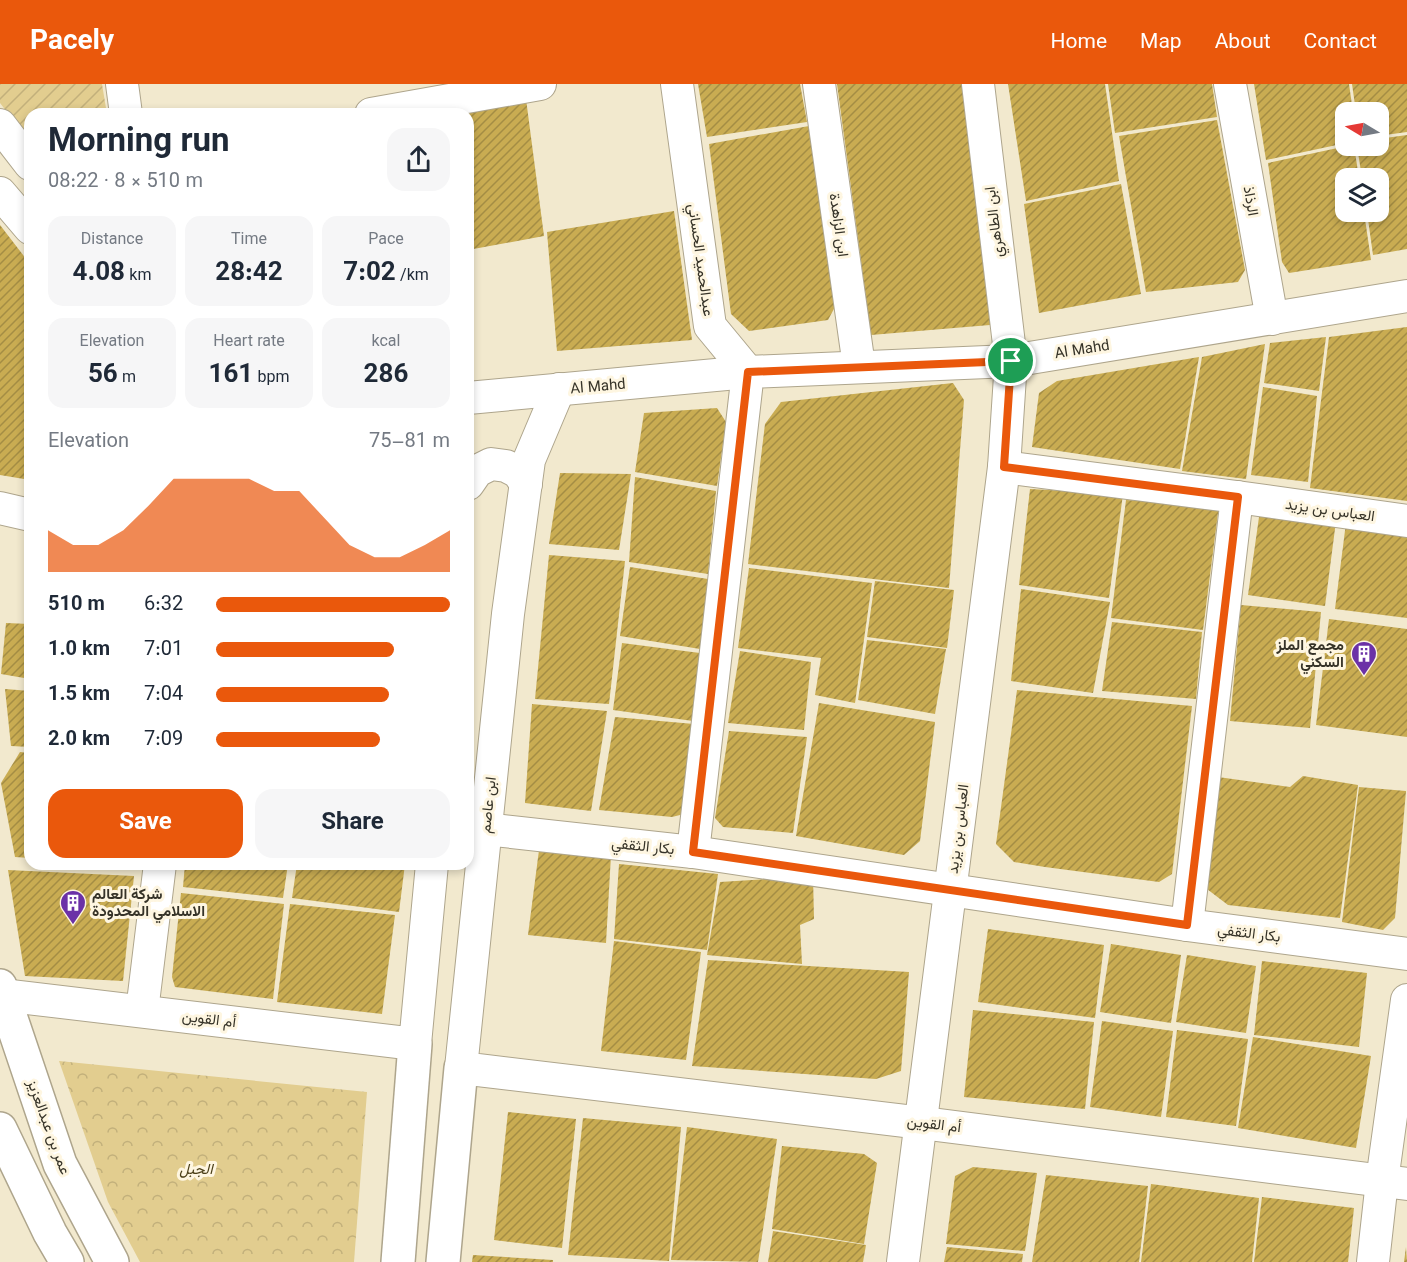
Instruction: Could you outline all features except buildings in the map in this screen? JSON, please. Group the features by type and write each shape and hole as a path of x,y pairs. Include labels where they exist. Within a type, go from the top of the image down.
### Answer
{"street":[{"path":"122,84 125,108"},
{"path":"405,108 540,84"},
{"name":"عبدالحميد الحساني","path":"677,84 710,326 748,372"},
{"name":"ابن الزاهدة","path":"819,84 859,366"},
{"name":"ابن الطاهري","path":"978,84 1011,361"},
{"name":"الرذاذ","path":"1230,84 1272,319"},
{"path":"0,125 24,156"},
{"path":"0,193 24,221"},
{"name":"Al Mahd","path":"474,397 748,372 1011,361 1407,296"},
{"name":"العباس بن يزيد","path":"903,1262 1004,467 1011,361"},
{"path":"693,852 748,372"},
{"name":"ابن عاصم","path":"443,1262 508,614 529,460 559,389"},
{"path":"474,476 477,471 491,464 506,466 518,471 526,484"},
{"name":"العباس بن يزيد","path":"1004,467 1407,521"},
{"path":"1187,925 1238,497"},
{"path":"0,508 24,514"},
{"name":"بكار الثقفي","path":"485,829 693,852 1187,925 1407,954"},
{"path":"142,1011 159,870"},
{"path":"398,1262 431,870"},
{"name":"أم القوين","path":"1,991 142,1011 415,1044"},
{"name":"عمر بن عبدالعزيز","path":"1,991 60,1164 112,1262"},
{"path":"1373,1262 1394,1183 1407,1000"},
{"name":"أم القوين","path":"461,1068 922,1123 1394,1183"},
{"path":"0,1129 50,1233 67,1262"}],"green space":[{"path":"0,84 102,84 106,108 24,108 24,134 0,103"},
{"name":"الجبل","path":"59,1061 367,1092 354,1262 140,1262 108,1202"}],"place":[{"name":"مجمع الملز السكني","path":"1364,677"},
{"name":"شركة العالم الاسلامي المحدودة","path":"73,926"}],"route":[{"path":"1011,361 1004,467 1238,497 1187,925 693,852 748,372 1011,361"}]}
